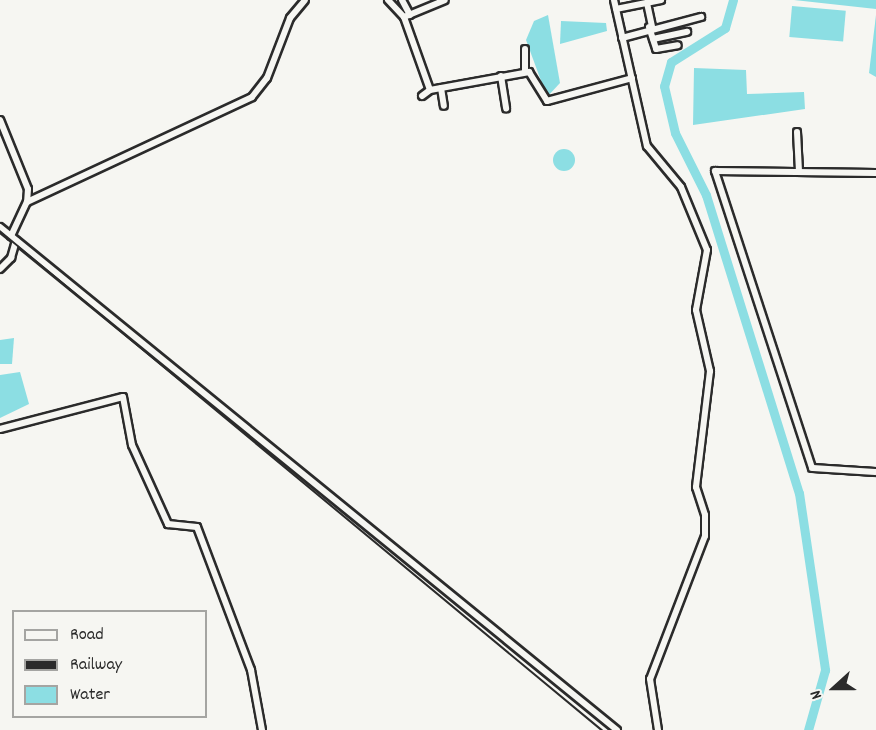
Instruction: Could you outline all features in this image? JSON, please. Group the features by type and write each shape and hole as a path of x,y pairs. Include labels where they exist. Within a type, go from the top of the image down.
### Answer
{"street":[{"path":"27,202 252,97 267,78 290,18 305,0"},
{"path":"388,0 407,16"},
{"path":"402,0 430,90"},
{"path":"407,16 445,0"},
{"path":"614,0 647,146 681,187 707,250 696,310 710,371 696,487 705,515 705,536 650,679 658,730"},
{"path":"616,9 661,0"},
{"path":"647,3 656,49 678,45"},
{"path":"622,38 651,27 701,17"},
{"path":"653,39 687,32"},
{"path":"525,49 525,72 547,101 632,78"},
{"path":"422,96 430,90 525,72"},
{"path":"501,76 507,109"},
{"path":"441,88 444,106"},
{"path":"0,120 28,189 27,202 13,238 11,258 0,269"},
{"path":"797,132 799,172"},
{"path":"876,172 716,171 812,468 876,472"},
{"path":"0,227 617,730"},
{"path":"0,429 123,397 132,445 168,524 197,527 251,670 262,730"}],"water":[{"path":"794,0 876,0 876,9"},
{"path":"792,6 846,11 843,42 789,37"},
{"path":"548,15 560,83 547,97 526,40 534,21"},
{"path":"876,15 876,77 869,73"},
{"path":"561,21 606,23 607,31 560,44"},
{"path":"694,68 746,70 747,94 804,92 805,109 693,125"},
{"path":"560,149 568,149 575,156 575,164 568,171 560,171 553,164 553,156"},
{"path":"14,338 12,364 0,364 0,340"},
{"path":"20,372 29,404 0,418 0,375"}],"waterway":[{"path":"733,0 725,28 671,62 664,86 675,133 706,195 799,493 825,670 808,730"}],"railway":[{"path":"0,231 602,730"}]}
